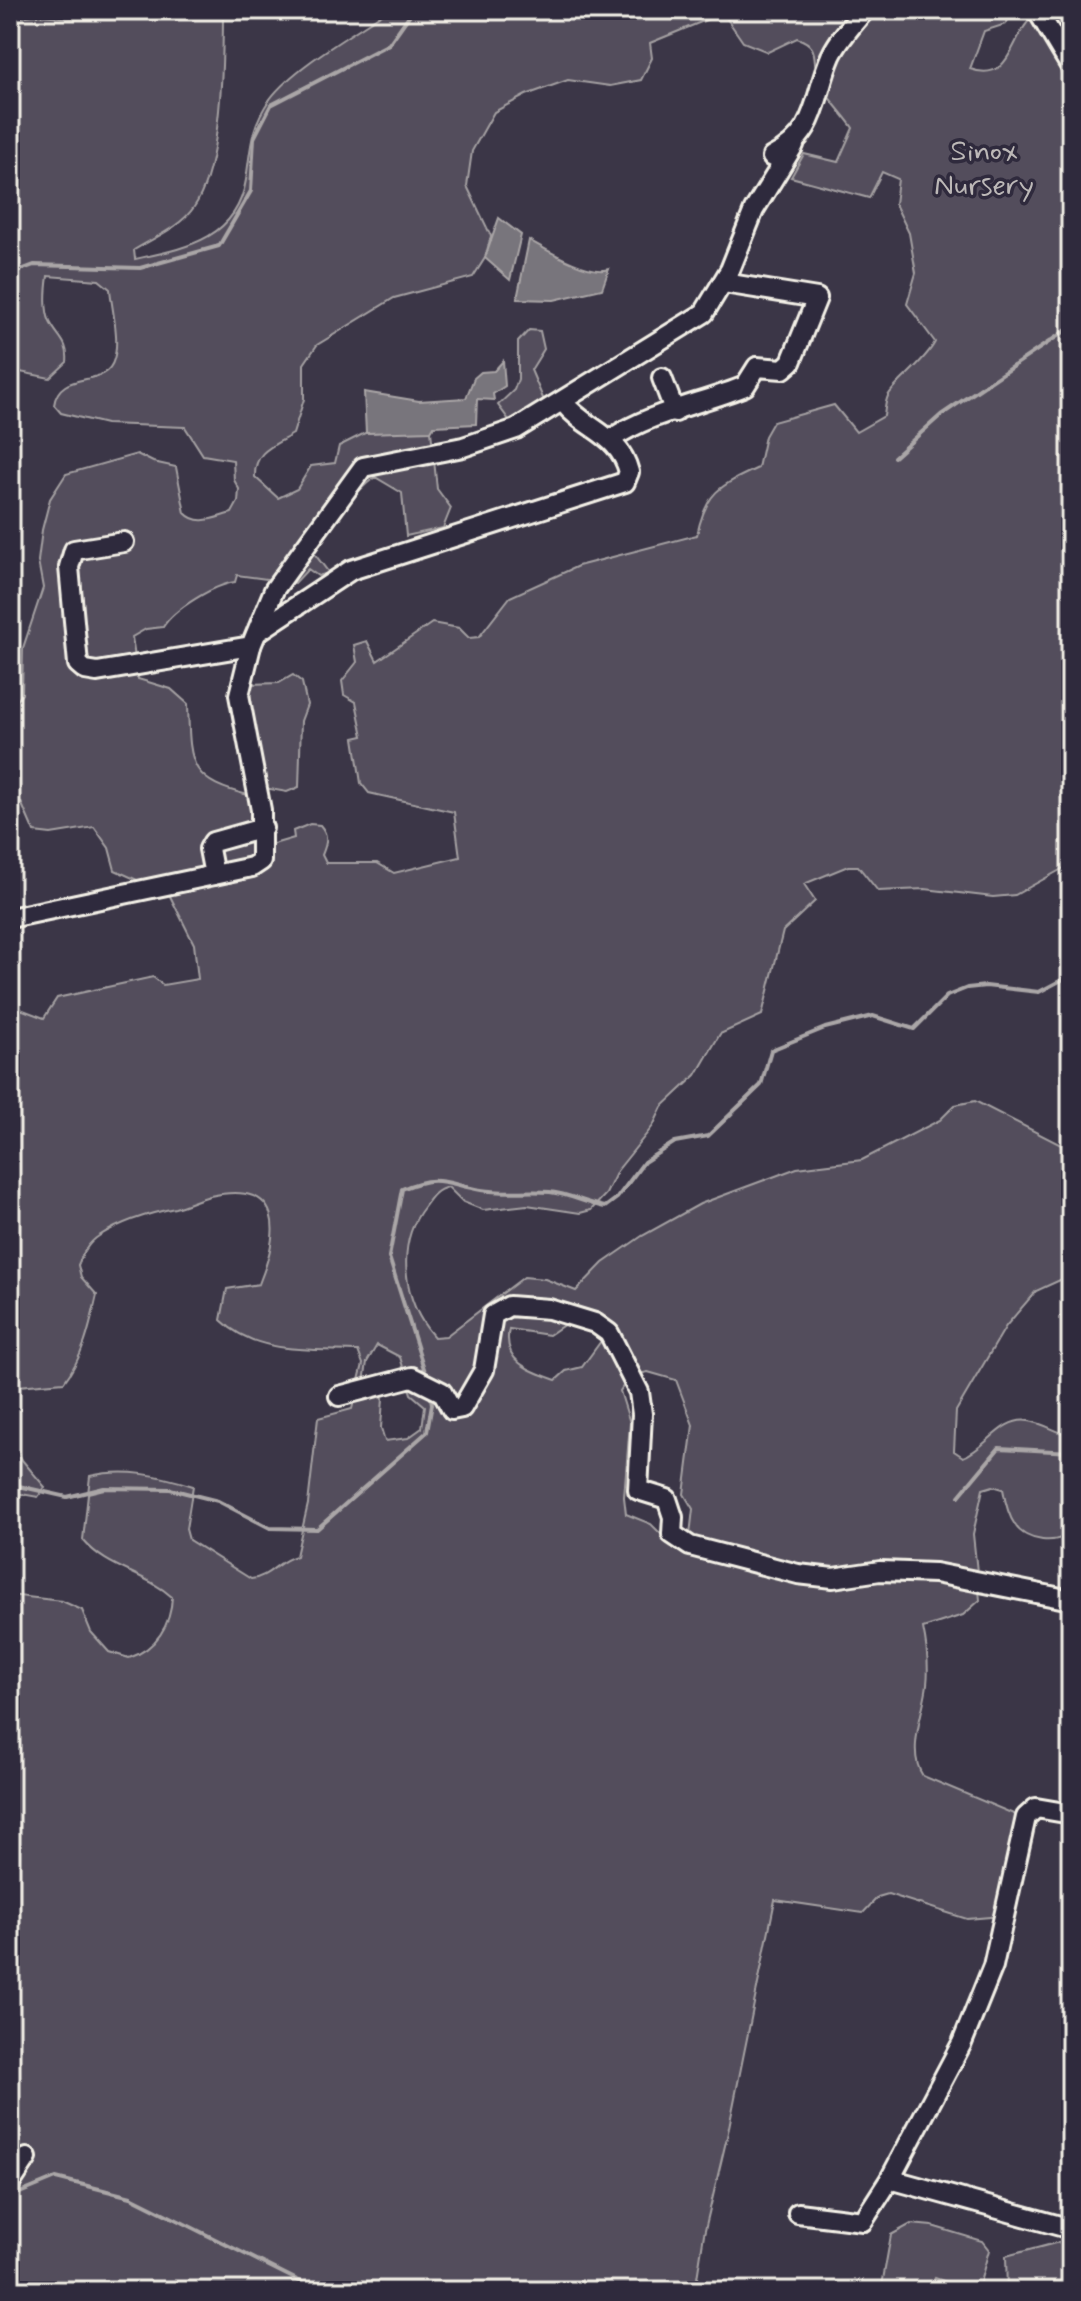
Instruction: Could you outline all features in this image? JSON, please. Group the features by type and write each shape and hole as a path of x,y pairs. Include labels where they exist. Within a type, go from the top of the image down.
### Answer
{"street":[{"path":"10,918 252,867 261,861 263,828 239,695 255,639 274,590 363,467 494,439 539,418 704,313 724,283 744,230 821,93 831,57 865,10"},
{"path":"1037,10 1071,67"},
{"path":"772,157 794,145"},
{"path":"611,439 631,427 675,412 685,405 745,386 757,367 783,369 798,347 817,298 724,283"},
{"path":"662,378 675,412"},
{"path":"124,542 74,550 69,567 78,664 85,670 111,670 255,639 351,570 625,482 629,472 626,460 611,439 582,421 563,402"},
{"path":"214,875 209,849 213,842 263,828"},
{"path":"339,1396 412,1377 442,1392 447,1406 462,1408 484,1370 489,1330 498,1311 509,1306 568,1313 595,1323 609,1333 639,1392 642,1414 638,1490 667,1499 673,1517 672,1534 690,1546 798,1574 833,1578 880,1571 935,1573 1071,1600"},
{"path":"798,2213 863,2221 890,2179 962,2043 993,1966 1026,1817 1036,1808 1071,1814"},
{"path":"10,2184 27,2158"},
{"path":"890,2179 1071,2229"}],"green space":[{"name":"Sinox Nursery","path":"102,10 223,10 219,114 203,189 194,207 182,220 134,250 135,259 189,245 220,228 240,200 255,128 270,99 309,63 388,10 1013,10 1006,24 984,31 970,69 984,72 995,70 1003,64 1025,25 1037,14 1071,10 1071,864 1015,895 993,897 925,889 878,891 858,866 848,866 804,884 815,901 783,931 762,1015 720,1034 696,1075 662,1107 653,1126 617,1171 606,1194 591,1210 580,1213 527,1205 483,1210 463,1202 448,1187 432,1196 416,1221 406,1255 415,1307 434,1337 446,1336 524,1277 545,1279 576,1291 603,1263 642,1236 700,1204 797,1168 862,1160 940,1120 955,1105 975,1101 1071,1150 1071,1275 1036,1291 1006,1326 956,1411 954,1451 963,1457 1002,1428 1019,1421 1034,1422 1071,1436 1071,1531 1050,1540 1027,1535 1013,1521 1003,1489 993,1486 983,1489 973,1534 980,1600 963,1615 923,1628 928,1677 916,1743 918,1766 923,1776 1035,1823 1002,1916 967,1919 888,1894 878,1897 863,1913 775,1900 704,2234 695,2291 10,2291 10,1595 62,1601 82,1610 91,1632 109,1652 129,1658 147,1649 160,1635 169,1617 172,1597 103,1558 83,1540 90,1476 103,1474 142,1474 193,1486 186,1529 189,1540 251,1579 296,1556 308,1504 318,1418 352,1409 363,1364 358,1351 304,1350 268,1345 235,1331 221,1320 227,1289 259,1284 271,1246 270,1214 264,1203 252,1196 234,1193 210,1196 146,1215 95,1239 78,1265 81,1277 97,1295 77,1362 64,1382 18,1386 10,1393 10,1005 44,1018 57,998 153,977 163,985 198,979 194,944 162,880 137,880 115,870 109,848 94,827 51,834 34,832 21,802 10,805 10,710 22,694 23,648 43,588 38,561 42,530 50,499 66,474 137,454 153,462 176,467 185,513 190,517 207,520 232,513 238,502 239,489 234,480 233,460 203,455 185,427 106,424 61,413 54,405 64,387 102,374 114,359 116,334 110,289 99,280 48,276 47,311 50,322 65,345 67,362 50,378 10,370 10,19 37,15 78,18","holes":["723,13 743,42 768,52 797,38 810,45 821,86 853,128 838,162 804,154 791,177 869,198 882,172 898,179 895,204 909,233 916,273 907,304 935,342 891,391 884,416 856,432 834,405 773,422 765,436 758,468 716,492 705,509 697,535 578,566 510,597 479,637 469,638 459,628 432,623 377,661 367,641 354,645 357,662 342,681 344,695 356,702 363,736 354,738 361,783 369,793 454,812 460,857 394,873 377,863 326,863 322,855 326,843 325,832 320,825 310,824 293,831 294,838 270,845 252,796 215,784 197,767 192,756 188,704 171,689 138,679 132,637 146,629 163,627 195,599 235,582 237,575 295,583 308,569 318,576 329,573 314,553 318,544 340,512 375,477 402,493 406,536 443,528 451,508 437,489 431,431 365,433 339,446 335,463 311,466 297,489 278,498 255,477 258,461 266,450 293,434 304,399 304,364 317,345 394,298 473,277 485,258 491,236 467,186 472,151 494,112 526,95 568,80 610,86 641,80 652,58 650,43","571,1320 595,1330 601,1341 582,1367 566,1371 556,1380 520,1364 510,1350 508,1340 509,1329 549,1335","377,1345 400,1357 411,1394 425,1406 422,1428 408,1438 385,1441 381,1428 383,1398 375,1396 364,1382 367,1362","648,1372 676,1380 693,1425 684,1494 693,1509 690,1535 662,1535 651,1524 626,1514 624,1497 630,1423 620,1391 630,1376"]},
{"path":"529,330 540,331 544,349 531,370 545,403 509,420 498,405 514,390 518,379 518,342"},
{"path":"293,675 302,682 307,705 301,721 299,787 287,792 264,788 252,725 250,684 279,683"},
{"path":"10,1434 22,1460 45,1487 38,1497 10,1492"},
{"path":"911,2224 932,2226 982,2241 989,2250 979,2286 961,2287 935,2278 929,2291 881,2291 891,2235"},
{"path":"1071,2239 1071,2291 1007,2291 1006,2256"}],"shaded area":[{"path":"499,218 521,235 510,280 485,258"},
{"path":"529,240 580,266 609,269 602,289 554,300 517,299"},
{"path":"503,361 505,386 493,394 494,400 477,399 476,424 434,426 431,431 366,433 364,392 419,401 466,398 474,378 481,372 494,371"}],"waterway":[{"path":"10,274 34,265 140,268 219,246 251,191 254,138 271,105 389,44 413,10"},
{"path":"894,457 941,415 1071,327"},
{"path":"426,1375 389,1257 402,1189 442,1181 490,1191 557,1193 605,1207 617,1198 644,1162 675,1142 708,1136 761,1085 771,1050 825,1028 873,1016 914,1029 947,996 967,988 986,986 1039,992 1071,975"},
{"path":"10,1484 67,1497 104,1488 170,1489 218,1501 270,1528 317,1529 427,1432 432,1404 430,1392"},
{"path":"959,1496 999,1448 1071,1452"},
{"path":"10,2197 56,2178 131,2197 319,2291"}]}
